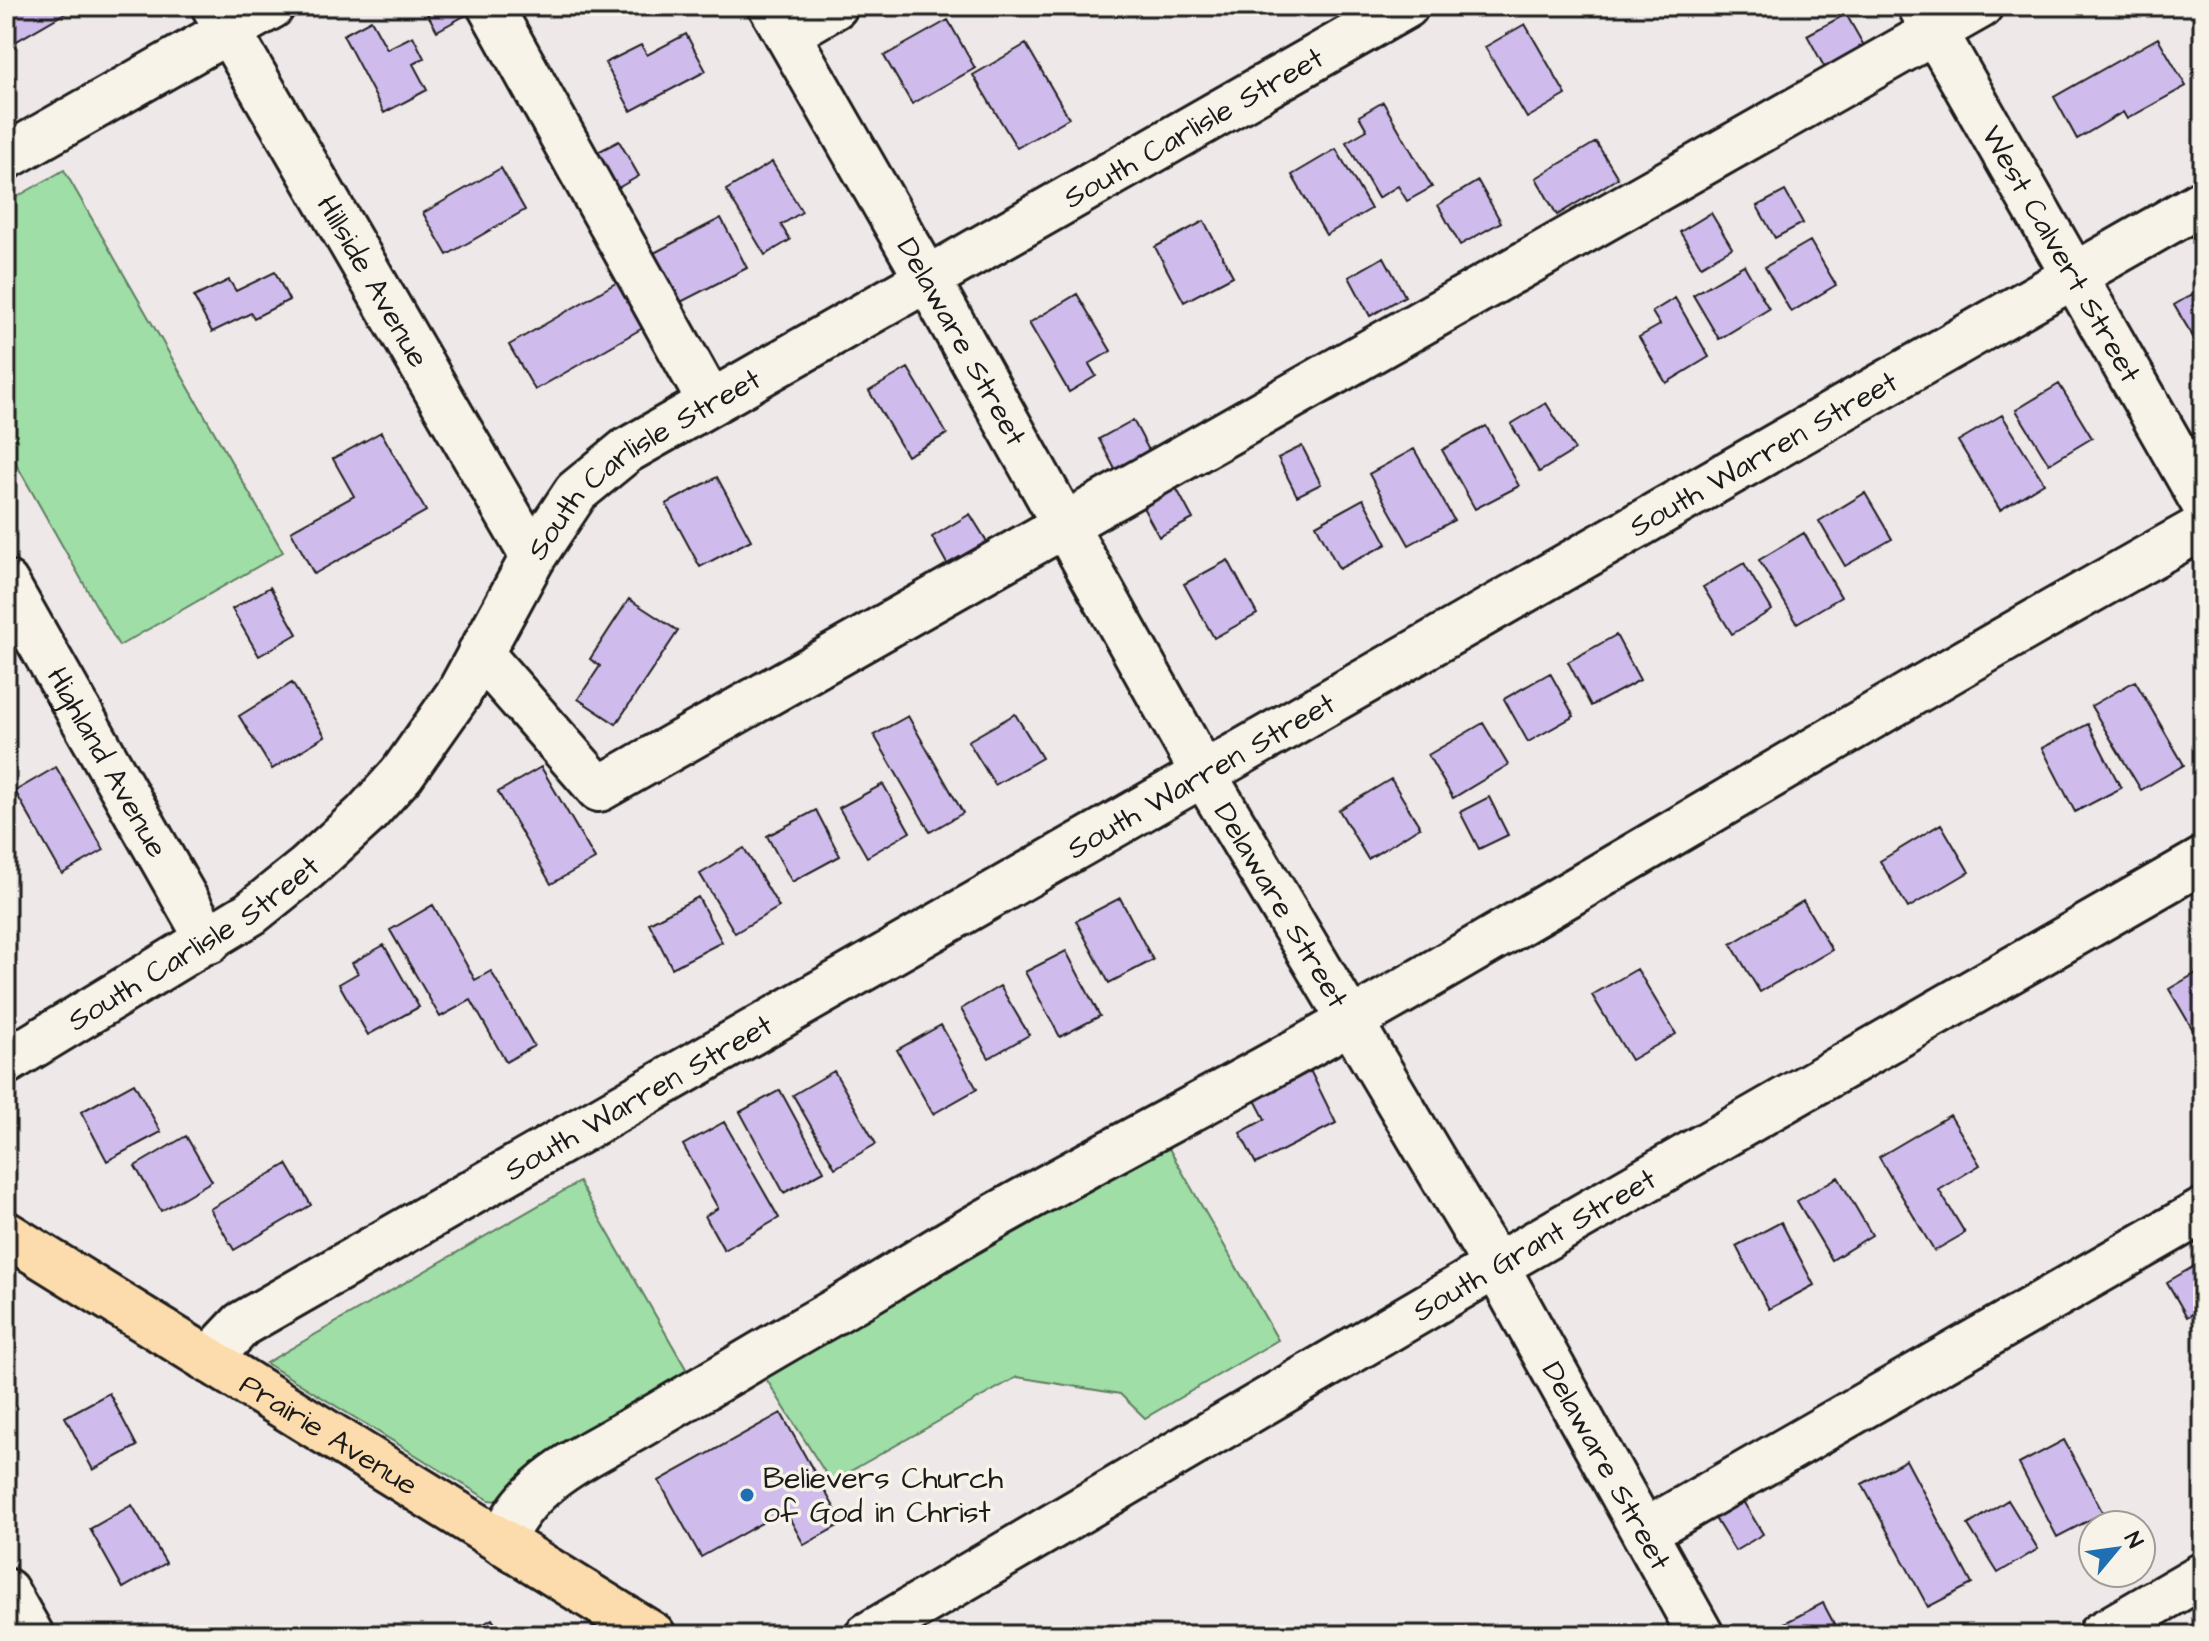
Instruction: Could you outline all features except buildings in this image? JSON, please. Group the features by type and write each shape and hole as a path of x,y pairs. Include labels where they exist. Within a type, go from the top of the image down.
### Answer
{"main road":[{"name":"Prairie Avenue","path":"6,1234 653,1635"}],"street":[{"path":"6,157 221,18 272,6"},
{"path":"490,6 710,402"},
{"path":"779,20 835,6"},
{"name":"South Carlisle Street","path":"7,1059 209,941 251,913 365,815 402,774 459,693 533,557 576,492 626,451 1406,6"},
{"path":"480,653 599,789 1066,526 1928,19 1980,6"},
{"name":"Hillside Avenue","path":"221,18 533,557"},
{"name":"West Calvert Street","path":"1928,19 2203,502"},
{"name":"Delaware Street","path":"779,20 1203,773 1496,1266 1701,1635"},
{"name":"South Warren Street","path":"208,1360 242,1324 2203,202"},
{"path":"502,1542 524,1503 557,1474 583,1457 970,1231 1351,1021 2026,626 2203,527"},
{"name":"Highland Avenue","path":"6,583 209,941"},
{"name":"South Grant Street","path":"868,1635 1496,1266 2203,860"},
{"path":"1644,1532 2203,1211"},
{"path":"2100,1635 2203,1575"},
{"path":"6,1591 31,1635"}],"green space":[{"path":"64,170 283,552 119,646 6,446 6,203"},
{"path":"1167,1145 1278,1340 1145,1418 1120,1394 1017,1377 831,1482 765,1377"},
{"path":"579,1182 689,1374 497,1501 489,1500 266,1363"}],"place":[{"name":"Believers Church of God in Christ","path":"747,1495"}]}
